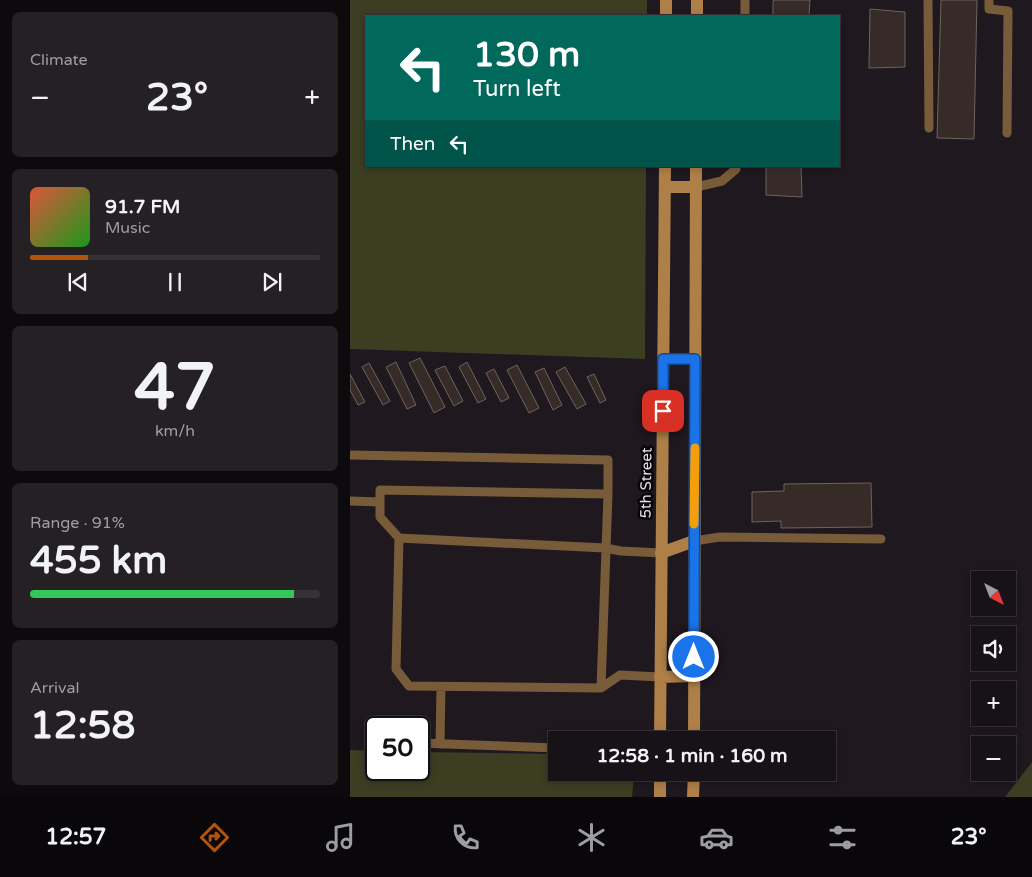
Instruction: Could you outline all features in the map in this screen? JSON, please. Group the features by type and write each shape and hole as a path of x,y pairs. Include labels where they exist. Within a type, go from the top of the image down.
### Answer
{"main road":[{"path":"666,0 666,15"},
{"path":"697,0 697,15"},
{"name":"5th Street","path":"660,731 665,167"},
{"path":"694,731 696,167"},
{"path":"664,187 696,187"},
{"path":"663,359 695,359"},
{"path":"662,553 694,541"},
{"path":"660,677 694,676"},
{"path":"660,781 660,797"},
{"path":"694,781 694,797"}],"lane":[{"path":"745,0 745,15"},
{"path":"928,0 929,128"},
{"path":"989,0 989,9 1008,11 1007,133"},
{"path":"696,187 722,181 736,167"},
{"path":"350,455 608,460 601,688"},
{"path":"608,494 380,490 380,517 399,538 396,669 409,686 440,687 601,688 620,676 660,677"},
{"path":"350,501 380,502"},
{"path":"694,541 720,537 881,539"},
{"path":"399,538 605,548 621,551 662,553"},
{"path":"440,687 440,744"},
{"path":"430,744 548,748"}],"green space":[{"path":"350,0 647,0 647,15 365,15 365,167 646,167 645,359 350,349"},
{"path":"350,750 365,751 365,781 430,781 430,752 548,754 548,781 633,781 632,797 350,797"},
{"path":"1032,762 1032,797 1005,797"}],"building":[{"path":"810,0 809,15 773,15 773,1"},
{"path":"941,0 977,0 974,139 937,138"},
{"path":"870,9 905,12 905,67 869,68"},
{"path":"766,167 801,167 802,197 766,195"},
{"path":"420,358 445,407 434,413 409,363"},
{"path":"396,362 416,405 407,409 386,367"},
{"path":"467,362 486,399 478,403 459,367"},
{"path":"369,363 390,401 383,405 362,367"},
{"path":"517,365 539,408 529,413 507,370"},
{"path":"445,366 463,401 454,406 435,370"},
{"path":"565,367 586,404 577,409 556,372"},
{"path":"544,368 562,405 553,410 535,372"},
{"path":"494,369 509,398 501,402 486,373"},
{"path":"350,374 365,402 358,405 350,390"},
{"path":"594,374 606,400 600,403 587,377"},
{"path":"871,483 872,527 781,528 781,521 752,522 752,492 784,491 784,484"}],"slow traffic":[{"path":"694,524 695,448"}],"route":[{"path":"663,411 663,359 695,359 694,657"}]}
